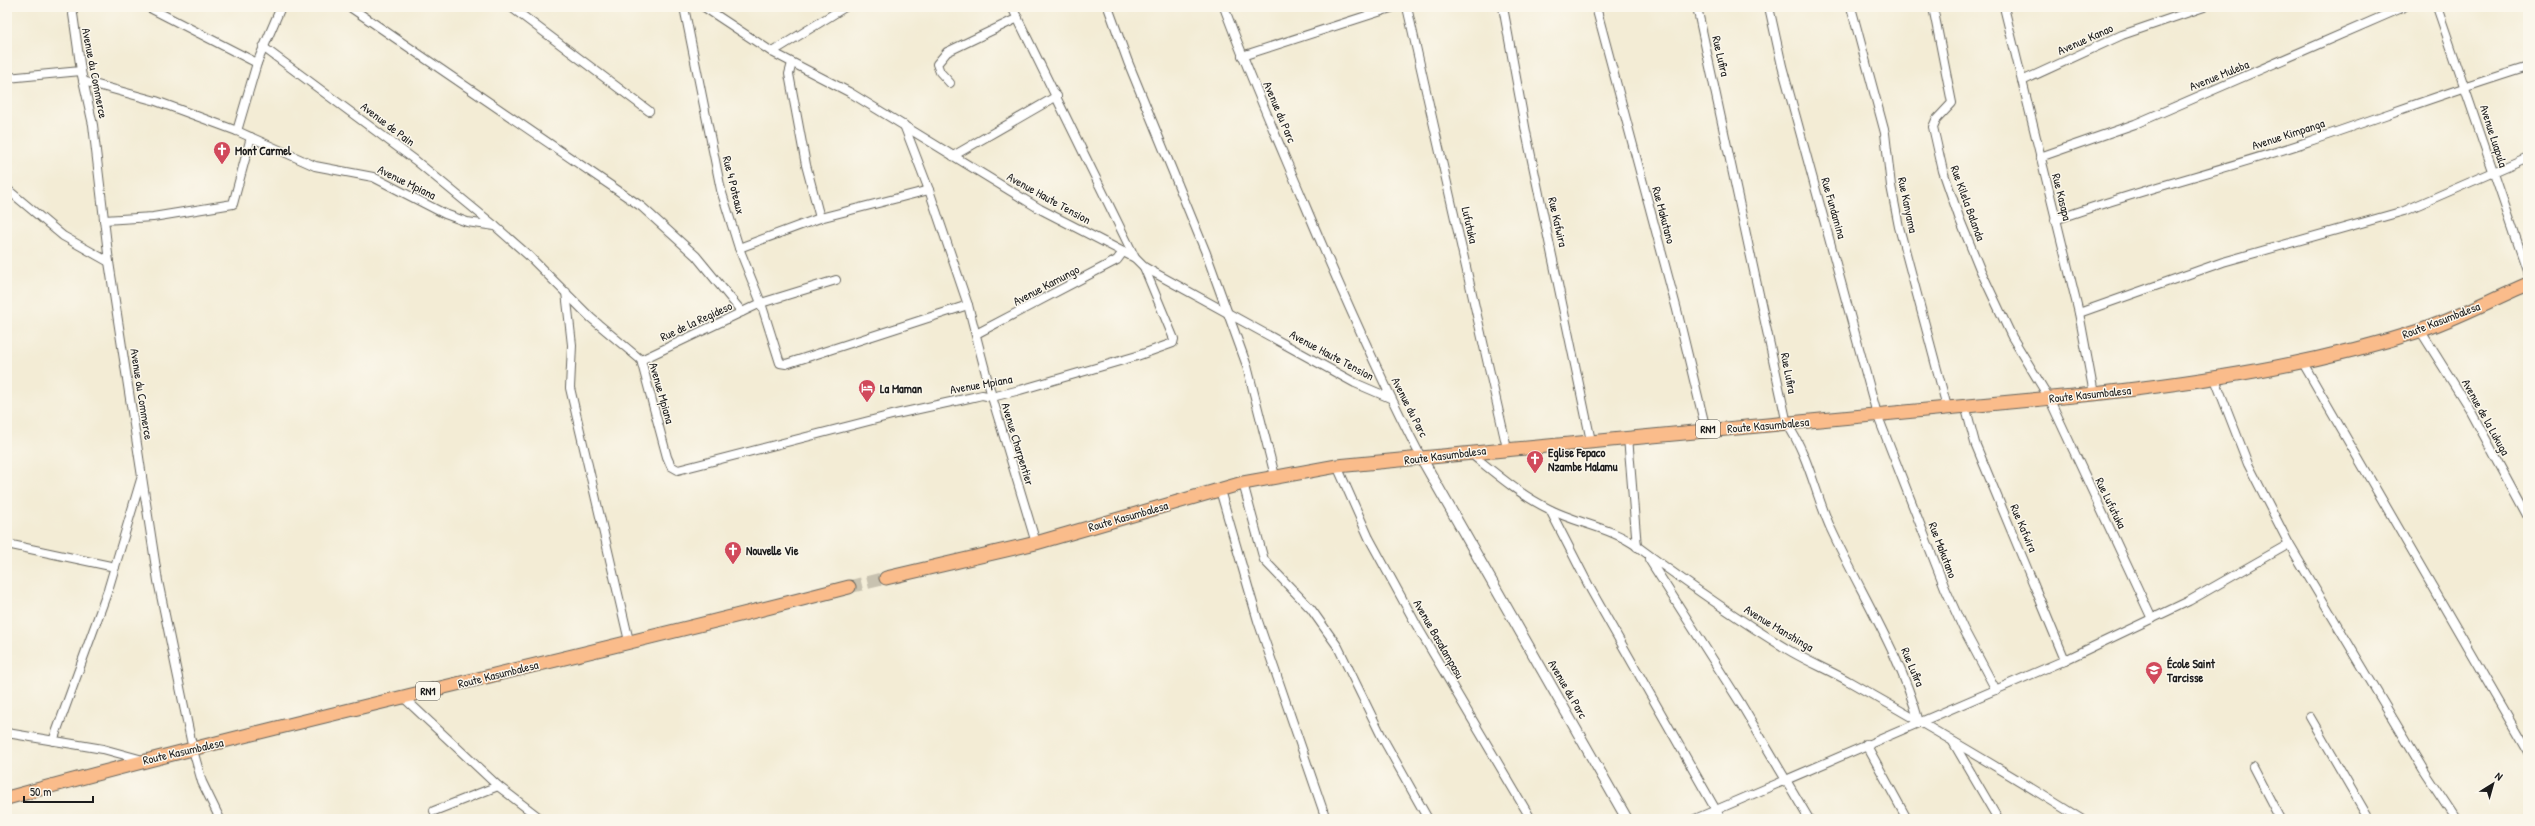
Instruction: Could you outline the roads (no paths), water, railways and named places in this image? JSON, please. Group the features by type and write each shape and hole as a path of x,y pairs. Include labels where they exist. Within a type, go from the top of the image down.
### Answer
{"highway":[{"name":"Route Kasumbalesa","path":"886,578 1036,543 1243,483 1337,466 1422,459 1507,448 1787,424 1965,405 2094,394 2214,379 2303,363 2420,330 2528,284"},
{"name":"Route Kasumbalesa","path":"7,798 145,760 193,750 849,587"}],"street":[{"name":"Avenue du Commerce","path":"72,7 81,71 93,125 109,262 143,474 158,581 193,750 202,782 220,819"},
{"path":"148,7 257,64"},
{"path":"237,131 263,47 281,7"},
{"path":"350,7 642,207 696,256 742,312"},
{"path":"511,7 650,111"},
{"name":"Rue 4 Poteaux","path":"684,7 721,190 739,248 761,303 780,363 786,364 968,305"},
{"name":"Avenue Haute Tension","path":"704,7 772,52 849,92 1040,209 1136,258 1144,267 1225,310 1355,383 1390,398"},
{"path":"772,52 845,7"},
{"path":"1012,7 1136,258"},
{"path":"1108,7 1128,62 1206,253 1225,310 1247,366 1275,476"},
{"name":"Avenue du Parc","path":"1224,7 1242,56 1357,328 1390,398 1422,459 1627,819"},
{"path":"1242,56 1394,7"},
{"name":"Lufutuka","path":"1407,7 1507,448"},
{"name":"Rue Kafwira","path":"1504,7 1526,132 1591,441"},
{"name":"Rue Makutano","path":"1596,7 1677,310 1706,430"},
{"name":"Rue Lufira","path":"1697,7 1762,300 1787,424 1800,443 1820,501 1837,541 1899,662 1919,722"},
{"name":"Rue Fundamina","path":"1769,7 1780,59 1877,414"},
{"name":"Rue Kanyama","path":"1850,7 1885,133 1891,186 1899,227 1947,407"},
{"name":"Rue Kilela Balanda","path":"1933,7 1952,103 1936,120 1933,127 1943,171 1980,269 2012,337 2049,398"},
{"name":"Rue Kasapa","path":"2004,7 2079,313 2094,394"},
{"name":"Avenue Kanao","path":"2022,81 2122,35 2204,7"},
{"name":"Avenue Muleba","path":"2040,157 2135,124 2404,7"},
{"name":"Avenue Luapula","path":"2437,7 2528,273"},
{"path":"950,83 940,72 937,64 940,58 947,52 1018,18"},
{"name":"Avenue de Pain","path":"263,47 415,160 495,226"},
{"path":"792,63 790,74 805,157 820,218"},
{"name":"Avenue Kimpanga","path":"2055,220 2120,197 2308,142 2465,86 2528,67"},
{"path":"7,78 81,71"},
{"name":"Avenue Mpiana","path":"83,81 156,101 237,131 315,166 373,177 445,214 467,222 495,226 566,292 591,318 641,360 667,457 671,466 678,470 896,414 982,395 992,397 1137,356 1173,343 1174,339 1144,267"},
{"path":"953,156 1057,96"},
{"name":"Avenue Charpentier","path":"904,125 929,190 968,305 992,397 1036,543"},
{"path":"104,220 154,217 233,204 251,138"},
{"path":"2079,313 2223,262 2404,211 2528,157"},
{"path":"7,189 63,236 109,262"},
{"path":"739,248 820,218 929,190"},
{"name":"Avenue Kamungo","path":"976,334 1117,260 1124,252"},
{"name":"Rue de la Regideso","path":"641,360 761,303 836,280"},
{"path":"566,292 572,345 570,388 629,641"},
{"name":"Avenue de la Lukuga","path":"2420,330 2469,408 2528,517"},
{"path":"2303,363 2528,752"},
{"path":"2214,379 2248,464 2289,544 2419,763 2456,819"},
{"name":"Rue Lufutuka","path":"2049,398 2152,619"},
{"name":"Rue Kafwira","path":"1965,405 1978,450 2065,660"},
{"name":"Rue Makutano","path":"1877,414 1945,588 1963,628 1996,690"},
{"path":"1628,437 1637,547"},
{"name":"Avenue Manshinga","path":"1470,453 1502,479 1550,510 1599,527 1637,547 1718,606 1793,652 1952,741 2081,819"},
{"name":"Avenue Basalampasu","path":"1337,466 1369,538 1417,626 1532,819"},
{"path":"53,741 66,709 115,566 143,474"},
{"path":"1243,483 1264,560 1311,609 1338,647 1382,737 1428,819"},
{"path":"1220,490 1258,621 1326,819"},
{"path":"1550,510 1591,590 1721,819"},
{"path":"7,544 115,566"},
{"path":"1695,819 1866,744 2065,660 2224,583 2289,544"},
{"path":"1646,555 1734,692 1809,819"},
{"path":"403,697 498,786 541,819"},
{"path":"2310,717 2369,819"},
{"path":"7,733 145,760"},
{"path":"1952,741 1998,819"},
{"path":"1866,744 1907,819"},
{"path":"2253,767 2280,819"},
{"path":"434,811 498,786"}],"tunnel":[{"path":"849,587 886,578"}],"place":[{"name":"Mont Carmel","path":"222,165"},
{"name":"La Maman","path":"867,403"},
{"name":"Eglise Fepaco Nzambe Malamu","path":"1535,474"},
{"name":"Nouvelle Vie","path":"733,565"},
{"name":"École Saint Tarcisse","path":"2154,685"}]}
